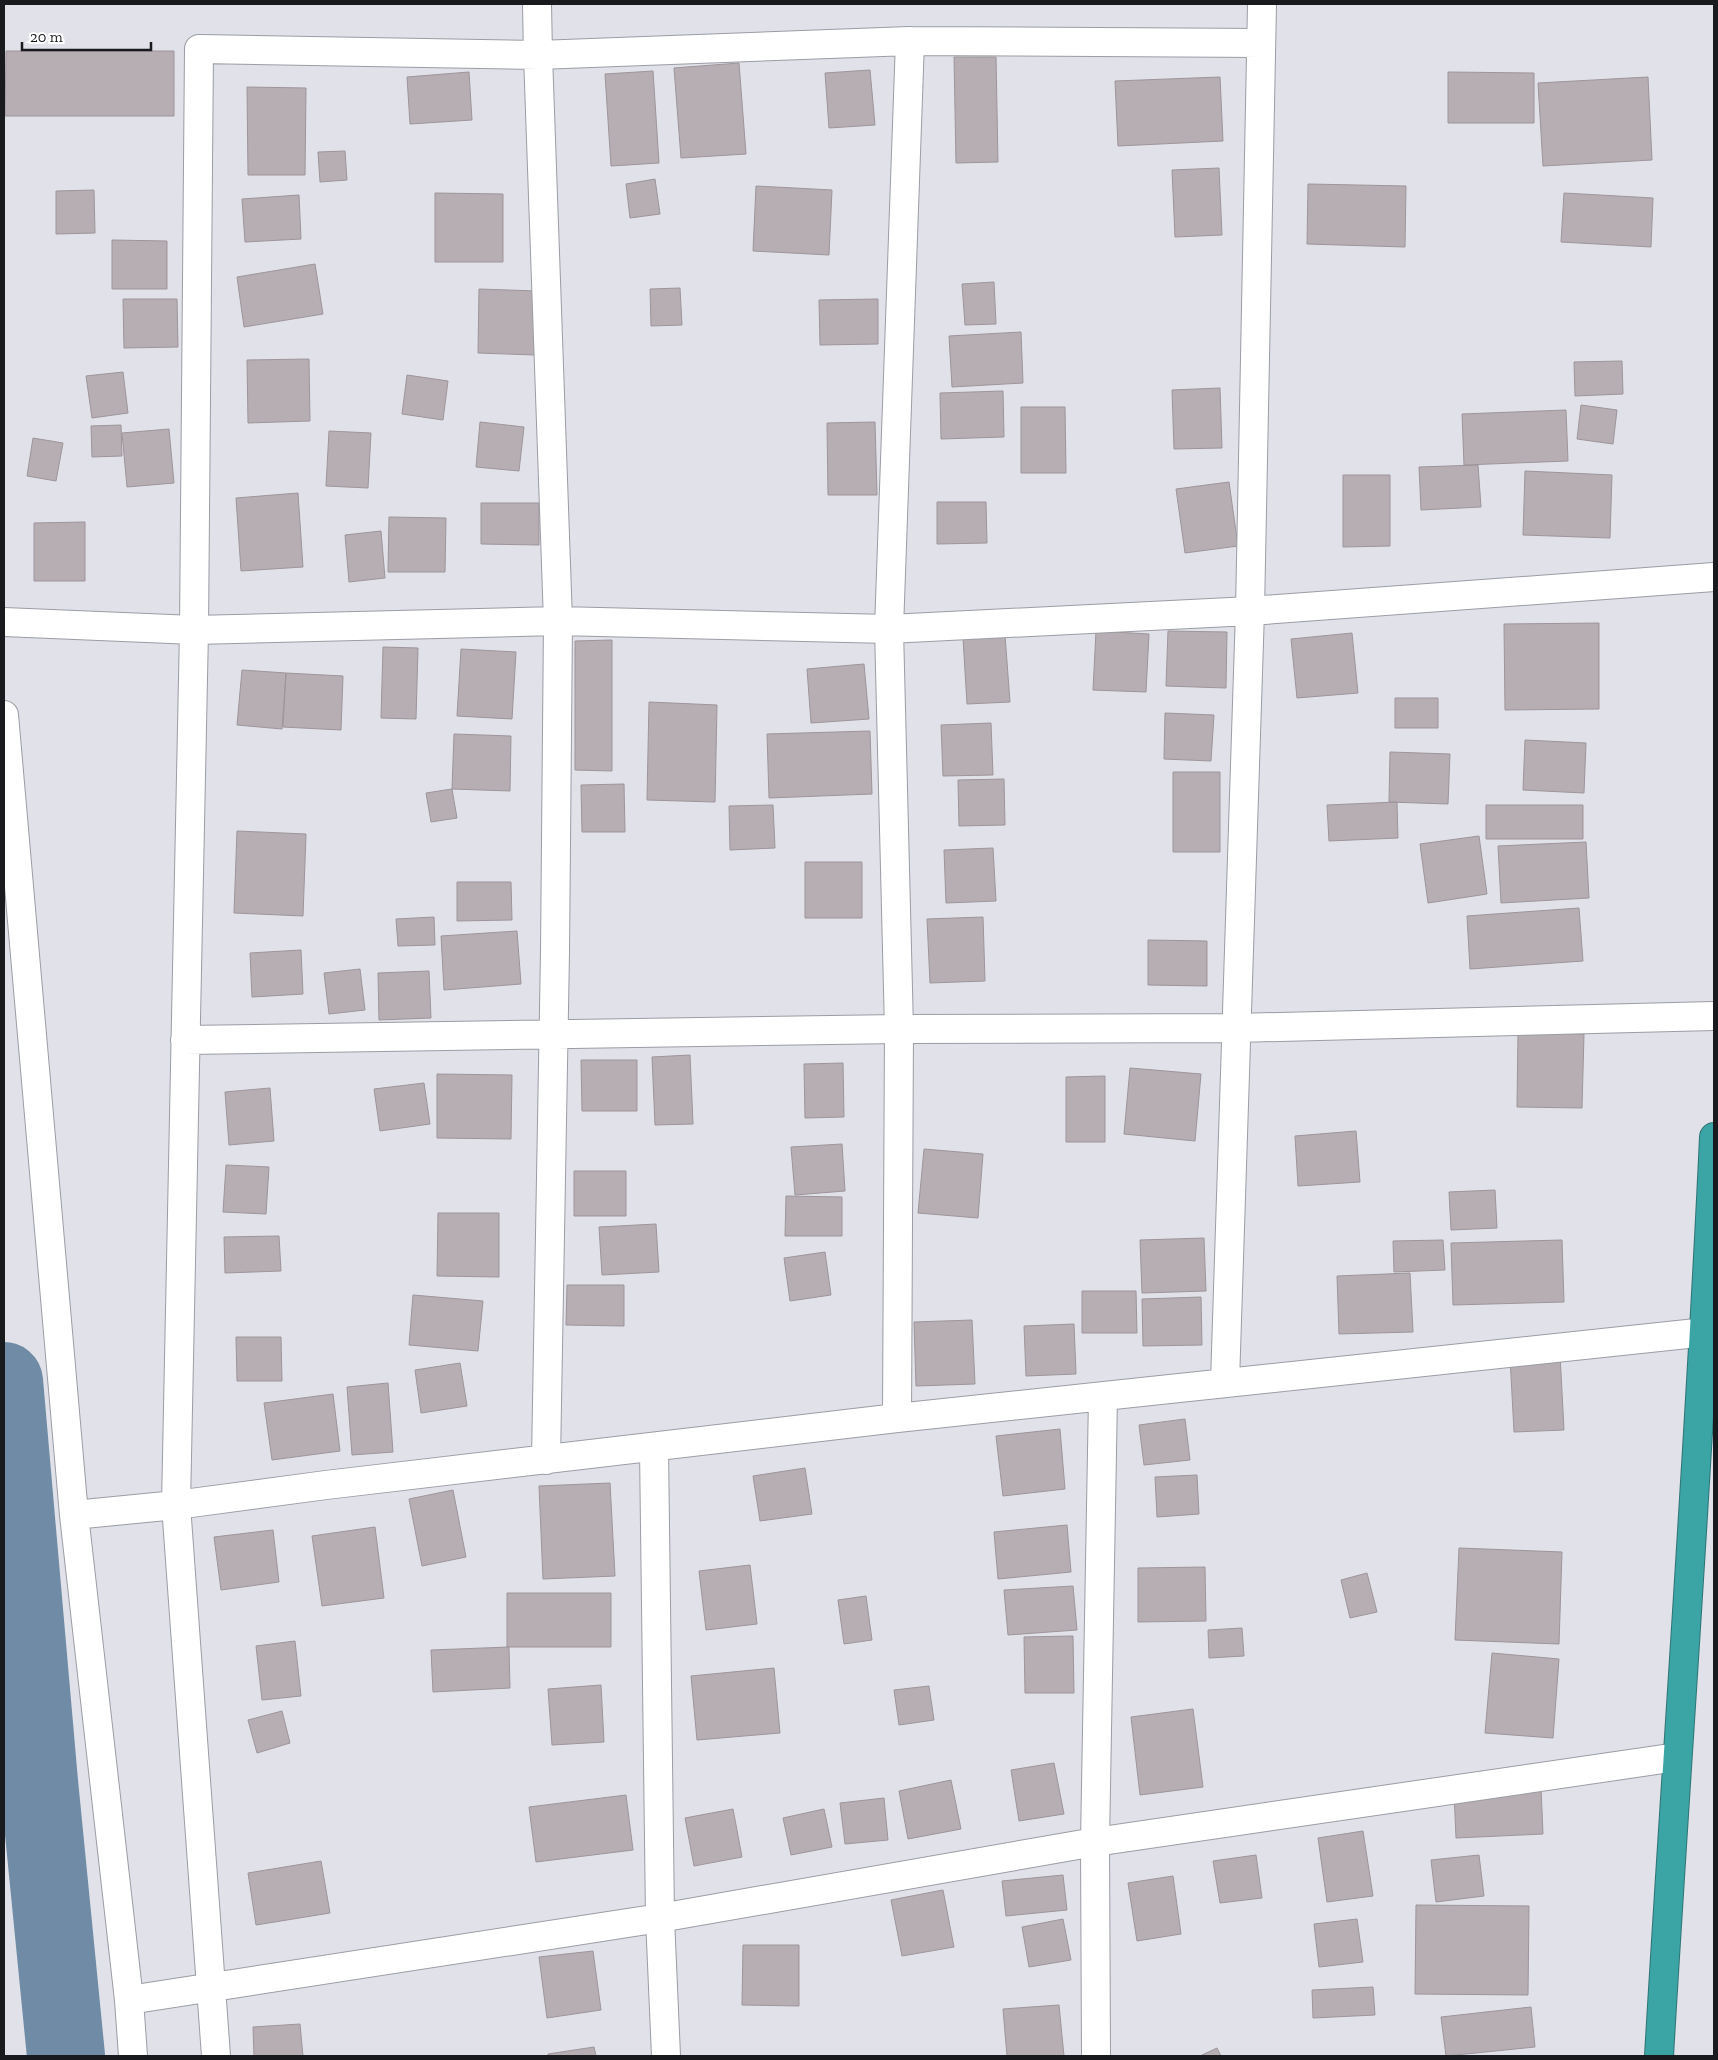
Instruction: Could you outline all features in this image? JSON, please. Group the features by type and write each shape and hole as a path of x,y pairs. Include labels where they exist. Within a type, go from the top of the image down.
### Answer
{"highway":[{"path":"1660,2056 1677,1757 1706,1332 1714,1138"}],"street":[{"path":"538,4 538,54 558,621 554,1034 546,1460"},
{"path":"1225,1382 1250,612 1262,4"},
{"path":"897,1418 899,1030 890,629 910,41"},
{"path":"216,2056 176,1505 194,630 199,48 538,54 910,41 1261,42"},
{"path":"4,622 194,630 558,621 890,629 1250,612 1714,577"},
{"path":"4,715 74,1515 129,2000 133,2056"},
{"path":"185,1040 899,1030 1237,1028 1714,1016"},
{"path":"74,1515 176,1505 897,1418 1706,1332"},
{"path":"1096,2056 1095,1842 1103,1396"},
{"path":"654,1448 660,1918 666,2056"},
{"path":"129,2000 660,1918 1095,1842 1677,1757"}],"building":[{"path":"6,51 174,51 174,116 5,116"},
{"path":"954,57 996,57 998,162 956,163"},
{"path":"739,63 746,154 681,158 674,68"},
{"path":"870,70 875,125 829,128 825,73"},
{"path":"653,71 659,163 611,166 605,74"},
{"path":"469,72 472,120 410,124 407,77"},
{"path":"1448,72 1534,73 1534,123 1448,123"},
{"path":"1220,77 1223,141 1118,146 1115,81"},
{"path":"1648,77 1652,160 1543,166 1538,83"},
{"path":"247,87 306,88 305,175 248,175"},
{"path":"345,151 347,180 320,182 318,152"},
{"path":"1219,168 1222,235 1175,237 1172,170"},
{"path":"655,179 660,214 630,218 626,184"},
{"path":"1308,184 1406,186 1405,247 1307,244"},
{"path":"756,186 832,190 829,255 753,251"},
{"path":"94,190 95,233 56,234 56,191"},
{"path":"435,193 503,194 503,262 435,262"},
{"path":"1564,193 1653,198 1651,247 1561,242"},
{"path":"299,195 301,239 245,242 242,199"},
{"path":"112,240 167,241 167,289 112,289"},
{"path":"315,264 323,314 244,327 237,277"},
{"path":"994,282 996,324 965,325 962,284"},
{"path":"680,288 682,325 651,326 650,289"},
{"path":"479,289 537,291 535,355 478,353"},
{"path":"123,299 177,299 178,347 124,348"},
{"path":"878,299 878,344 820,345 819,300"},
{"path":"1021,332 1023,383 952,387 949,336"},
{"path":"309,359 310,421 248,423 247,360"},
{"path":"1622,361 1623,394 1575,396 1574,362"},
{"path":"123,372 128,413 92,418 86,376"},
{"path":"407,375 448,381 443,420 402,414"},
{"path":"1220,388 1222,448 1174,449 1172,390"},
{"path":"1003,391 1004,437 941,439 940,393"},
{"path":"1581,405 1617,410 1613,444 1577,439"},
{"path":"1021,407 1065,407 1066,473 1021,473"},
{"path":"1566,410 1568,461 1464,465 1462,414"},
{"path":"480,422 524,427 519,471 476,467"},
{"path":"875,422 877,495 828,495 827,423"},
{"path":"121,425 122,456 92,457 91,426"},
{"path":"169,429 174,483 127,487 122,433"},
{"path":"329,431 371,433 368,488 326,486"},
{"path":"33,438 63,443 56,481 27,476"},
{"path":"1478,465 1481,507 1421,510 1419,467"},
{"path":"1525,471 1612,475 1610,538 1523,535"},
{"path":"1343,475 1390,475 1390,546 1343,547"},
{"path":"1229,482 1238,546 1185,553 1176,489"},
{"path":"298,493 303,567 241,571 236,498"},
{"path":"937,502 986,502 987,543 937,544"},
{"path":"481,503 539,503 539,545 481,544"},
{"path":"389,517 446,518 445,572 388,572"},
{"path":"85,522 85,581 34,581 34,523"},
{"path":"381,531 385,578 349,582 345,535"},
{"path":"1599,623 1599,709 1505,710 1504,624"},
{"path":"1096,631 1149,634 1146,692 1093,690"},
{"path":"1168,631 1227,632 1226,688 1166,686"},
{"path":"1352,633 1358,693 1297,698 1291,639"},
{"path":"1005,635 1010,702 967,704 963,638"},
{"path":"612,640 612,771 575,770 575,641"},
{"path":"383,647 418,648 416,719 381,718"},
{"path":"461,649 516,652 512,719 457,716"},
{"path":"864,664 869,719 811,723 807,669"},
{"path":"242,670 286,673 282,729 237,725"},
{"path":"286,673 343,676 341,730 283,727"},
{"path":"1395,698 1438,698 1438,728 1395,728"},
{"path":"649,702 717,705 715,802 647,800"},
{"path":"1165,713 1214,715 1211,761 1164,759"},
{"path":"991,723 993,775 943,776 941,725"},
{"path":"870,731 872,794 769,798 767,734"},
{"path":"454,734 511,736 510,791 452,789"},
{"path":"1525,740 1586,743 1584,793 1523,790"},
{"path":"1390,752 1450,754 1448,804 1389,802"},
{"path":"1173,772 1220,772 1220,852 1173,852"},
{"path":"1004,779 1005,825 959,826 958,780"},
{"path":"624,784 625,832 582,832 581,785"},
{"path":"452,789 457,818 431,822 426,793"},
{"path":"1397,802 1398,838 1329,841 1327,805"},
{"path":"773,805 775,848 730,850 729,806"},
{"path":"1486,805 1583,805 1583,839 1486,839"},
{"path":"237,831 306,834 303,916 234,913"},
{"path":"1479,836 1487,894 1428,903 1420,844"},
{"path":"1586,842 1589,898 1501,903 1498,846"},
{"path":"993,848 996,901 946,903 944,850"},
{"path":"805,862 862,862 862,918 805,918"},
{"path":"457,882 511,882 512,920 457,921"},
{"path":"1579,908 1583,961 1470,969 1467,916"},
{"path":"434,917 435,945 398,946 396,919"},
{"path":"983,917 985,981 930,983 927,919"},
{"path":"517,931 521,984 444,990 441,936"},
{"path":"1148,940 1207,941 1207,986 1148,985"},
{"path":"301,950 303,994 252,997 250,953"},
{"path":"360,969 365,1010 329,1014 324,973"},
{"path":"429,971 431,1018 379,1020 378,973"},
{"path":"1518,1032 1584,1034 1582,1108 1517,1107"},
{"path":"690,1055 693,1124 655,1125 652,1057"},
{"path":"581,1060 637,1060 637,1111 582,1111"},
{"path":"843,1063 844,1117 805,1118 804,1064"},
{"path":"1130,1068 1201,1074 1195,1141 1124,1134"},
{"path":"437,1074 512,1075 511,1139 437,1138"},
{"path":"1105,1076 1105,1142 1066,1142 1066,1077"},
{"path":"424,1083 430,1124 380,1131 374,1089"},
{"path":"270,1088 274,1141 229,1145 225,1092"},
{"path":"1356,1131 1360,1182 1298,1186 1295,1136"},
{"path":"842,1144 845,1191 795,1195 791,1147"},
{"path":"924,1149 983,1154 978,1218 918,1213"},
{"path":"226,1165 269,1167 266,1214 223,1212"},
{"path":"574,1171 626,1171 626,1216 574,1216"},
{"path":"1495,1190 1497,1228 1451,1230 1449,1192"},
{"path":"786,1196 842,1197 842,1236 785,1236"},
{"path":"438,1213 499,1213 499,1277 437,1276"},
{"path":"656,1224 659,1272 602,1275 599,1227"},
{"path":"279,1236 281,1271 225,1273 224,1237"},
{"path":"1204,1238 1206,1291 1142,1293 1140,1240"},
{"path":"1443,1240 1445,1270 1394,1272 1393,1241"},
{"path":"1562,1240 1564,1302 1453,1305 1451,1243"},
{"path":"825,1252 831,1295 790,1301 784,1258"},
{"path":"1410,1273 1413,1332 1339,1334 1337,1276"},
{"path":"567,1285 624,1285 624,1326 566,1325"},
{"path":"1082,1291 1136,1291 1137,1333 1082,1333"},
{"path":"413,1295 483,1301 478,1351 409,1345"},
{"path":"1201,1297 1202,1345 1143,1346 1142,1299"},
{"path":"972,1320 975,1384 916,1386 914,1322"},
{"path":"1074,1324 1076,1374 1026,1376 1024,1326"},
{"path":"236,1337 281,1337 282,1381 237,1381"},
{"path":"1560,1354 1564,1430 1514,1432 1510,1357"},
{"path":"460,1363 467,1406 421,1413 415,1370"},
{"path":"388,1383 393,1452 352,1455 347,1387"},
{"path":"333,1394 340,1451 272,1460 264,1403"},
{"path":"1185,1419 1190,1460 1144,1465 1139,1425"},
{"path":"1060,1429 1065,1489 1003,1496 996,1436"},
{"path":"805,1468 812,1514 760,1521 753,1476"},
{"path":"1197,1475 1199,1514 1157,1517 1155,1477"},
{"path":"610,1483 615,1576 543,1579 539,1486"},
{"path":"453,1490 466,1557 422,1566 409,1499"},
{"path":"1067,1525 1071,1572 998,1579 994,1532"},
{"path":"375,1527 384,1598 322,1606 312,1536"},
{"path":"273,1530 279,1582 221,1590 214,1537"},
{"path":"1459,1548 1562,1552 1559,1644 1455,1640"},
{"path":"750,1565 757,1624 706,1630 699,1571"},
{"path":"1205,1567 1206,1621 1138,1622 1138,1568"},
{"path":"1367,1573 1377,1612 1350,1618 1341,1580"},
{"path":"1073,1586 1077,1630 1008,1635 1004,1590"},
{"path":"507,1593 611,1593 611,1647 507,1647"},
{"path":"866,1596 872,1640 844,1644 838,1600"},
{"path":"1242,1628 1244,1656 1209,1658 1208,1630"},
{"path":"1073,1636 1074,1693 1025,1693 1024,1637"},
{"path":"295,1641 301,1696 262,1700 256,1646"},
{"path":"509,1647 510,1688 433,1692 431,1650"},
{"path":"1492,1653 1559,1659 1553,1738 1485,1733"},
{"path":"774,1668 780,1733 697,1740 691,1676"},
{"path":"601,1685 604,1742 552,1745 548,1689"},
{"path":"929,1686 934,1720 899,1725 894,1690"},
{"path":"1193,1709 1203,1787 1140,1795 1131,1717"},
{"path":"282,1711 290,1743 257,1753 248,1720"},
{"path":"1054,1763 1064,1814 1019,1821 1011,1770"},
{"path":"951,1780 961,1829 908,1839 899,1791"},
{"path":"1541,1788 1543,1834 1456,1838 1454,1792"},
{"path":"626,1795 633,1850 536,1862 529,1807"},
{"path":"884,1798 888,1840 845,1844 840,1803"},
{"path":"733,1809 742,1857 694,1866 685,1818"},
{"path":"824,1809 832,1847 791,1855 783,1818"},
{"path":"1363,1831 1373,1896 1327,1902 1318,1838"},
{"path":"1256,1855 1262,1898 1220,1903 1213,1861"},
{"path":"1479,1855 1484,1896 1436,1902 1431,1860"},
{"path":"321,1861 330,1913 256,1925 248,1873"},
{"path":"1063,1875 1067,1910 1006,1916 1002,1881"},
{"path":"1173,1876 1181,1934 1137,1941 1128,1883"},
{"path":"943,1890 954,1947 902,1956 891,1900"},
{"path":"1416,1905 1529,1906 1528,1995 1415,1994"},
{"path":"1063,1919 1071,1960 1029,1967 1022,1927"},
{"path":"1357,1919 1363,1962 1319,1967 1314,1924"},
{"path":"743,1945 799,1945 799,2006 742,2005"},
{"path":"593,1951 601,2010 547,2018 539,1957"},
{"path":"1373,1987 1375,2015 1313,2018 1312,1990"},
{"path":"1059,2005 1064,2056 1007,2056 1003,2009"},
{"path":"1531,2007 1535,2047 1446,2056 1441,2017"},
{"path":"300,2024 303,2056 254,2056 253,2027"},
{"path":"594,2047 596,2056 548,2056 548,2054"},
{"path":"1217,2048 1221,2056 1200,2056"}],"waterway":[{"path":"4,1381 39,1782 66,2056"}]}
